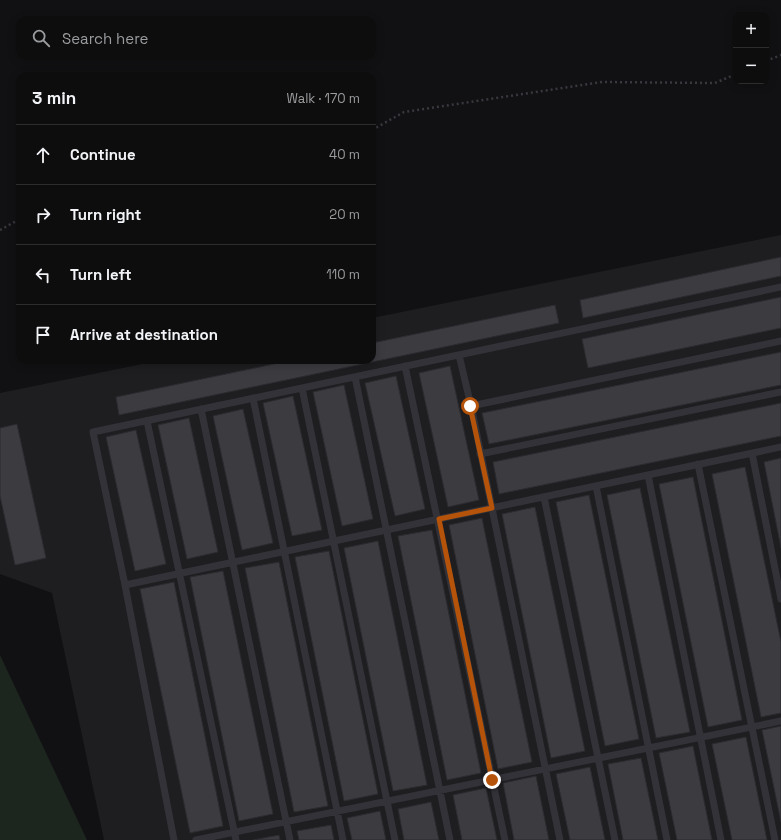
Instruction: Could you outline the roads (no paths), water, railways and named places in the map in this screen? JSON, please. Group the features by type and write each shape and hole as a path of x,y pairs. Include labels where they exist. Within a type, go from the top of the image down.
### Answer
{"lane":[{"path":"174,840 125,585 93,432 781,287"},
{"path":"470,406 781,341"},
{"path":"459,355 560,840"},
{"path":"405,366 439,519 505,840"},
{"path":"355,377 450,840"},
{"path":"302,388 396,840"},
{"path":"480,454 781,392"},
{"path":"253,398 343,840"},
{"path":"201,409 290,840"},
{"path":"147,421 235,836"},
{"path":"125,585 781,447"},
{"path":"752,453 781,599"},
{"path":"698,464 775,840"},
{"path":"648,475 721,840"},
{"path":"596,486 667,840"},
{"path":"544,497 615,840"},
{"path":"196,840 235,836 286,822 337,811 781,722"}]}
